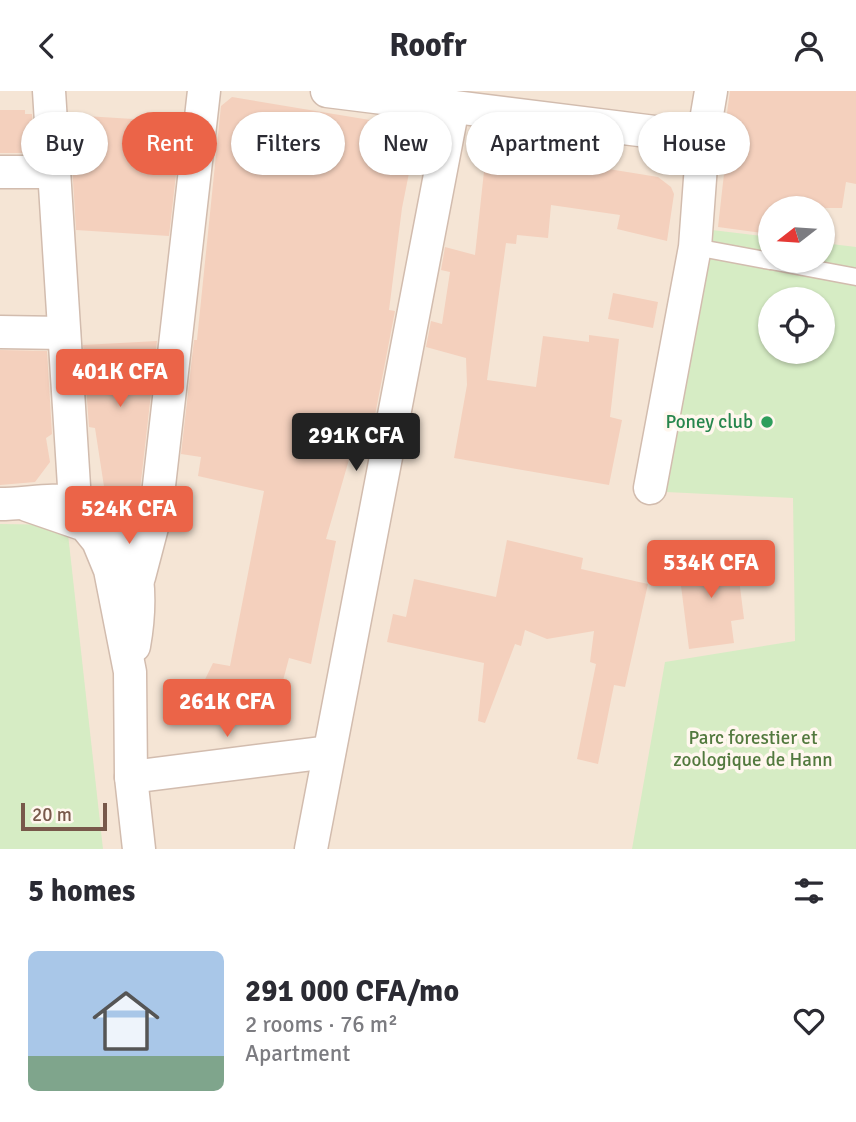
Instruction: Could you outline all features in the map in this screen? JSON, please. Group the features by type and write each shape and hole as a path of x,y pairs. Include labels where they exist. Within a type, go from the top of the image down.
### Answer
{"street":[{"path":"49,91 50,112"},
{"path":"139,849 131,777 130,672 139,620 139,577 156,512 204,91"},
{"path":"327,91 638,130"},
{"path":"707,112 711,91"},
{"path":"311,849 453,107"},
{"path":"0,172 21,172"},
{"path":"54,175 75,502"},
{"path":"650,488 695,247 700,175"},
{"path":"0,333 64,333"},
{"path":"14,504 75,502 97,510 118,527 132,554 139,577"},
{"path":"14,504 76,520 85,524 98,541 110,570 130,672"},
{"path":"131,777 329,752"}],"lane":[{"path":"695,247 758,259"},
{"path":"834,273 856,277"}],"shaded area":[{"path":"0,91 856,91 856,849 0,849"}],"green space":[{"name":"Parc forestier et zoologique de Hann","path":"712,230 758,236 758,273 835,273 835,244 856,247 856,849 632,849 665,662 795,641 793,498 666,492"},
{"path":"0,524 67,525 103,849 0,849"}],"building":[{"path":"730,91 856,91 856,184 846,182 842,208 835,208 835,196 758,196 758,232 718,227 724,175 750,175 750,112 727,112"},
{"path":"232,97 322,112 231,112 231,175 345,175 345,116 359,118 359,175 409,175 389,310 395,311 371,436 357,432 326,539 336,541 311,664 289,658 275,711 246,702 245,706 225,701 224,710 195,700 213,663 230,666 264,491 198,476 201,457 181,454 194,340 197,340 214,175 217,175 221,106"},
{"path":"0,110 25,110 21,112 21,153 0,153"},
{"path":"108,117 122,118 122,175 176,175 169,236 76,230 73,175 108,175"},
{"path":"624,171 658,177 671,187 674,194 667,241 617,229 620,215 551,205 548,238 517,235 516,244 506,243 487,380 536,387 543,336 589,342 589,335 619,339 610,417 622,420 609,485 454,458 467,385 466,358 426,347 431,321 442,324 450,272 441,270 445,247 475,255 484,175 624,175"},
{"path":"613,293 658,302 653,328 608,319"},
{"path":"157,341 140,490 111,497 105,493 95,428 89,427 83,345"},
{"path":"0,350 47,351 52,434 46,438 50,462 35,482 0,485"},
{"path":"507,540 583,558 581,569 648,584 625,687 614,685 598,764 577,759 596,664 590,662 594,631 547,639 525,630 521,646 515,644 485,723 478,721 484,663 387,642 393,614 406,617 414,579 496,597"},
{"path":"736,555 744,619 731,621 734,643 689,649 678,562"}],"place":[{"name":"Poney club","path":"767,422"}]}
